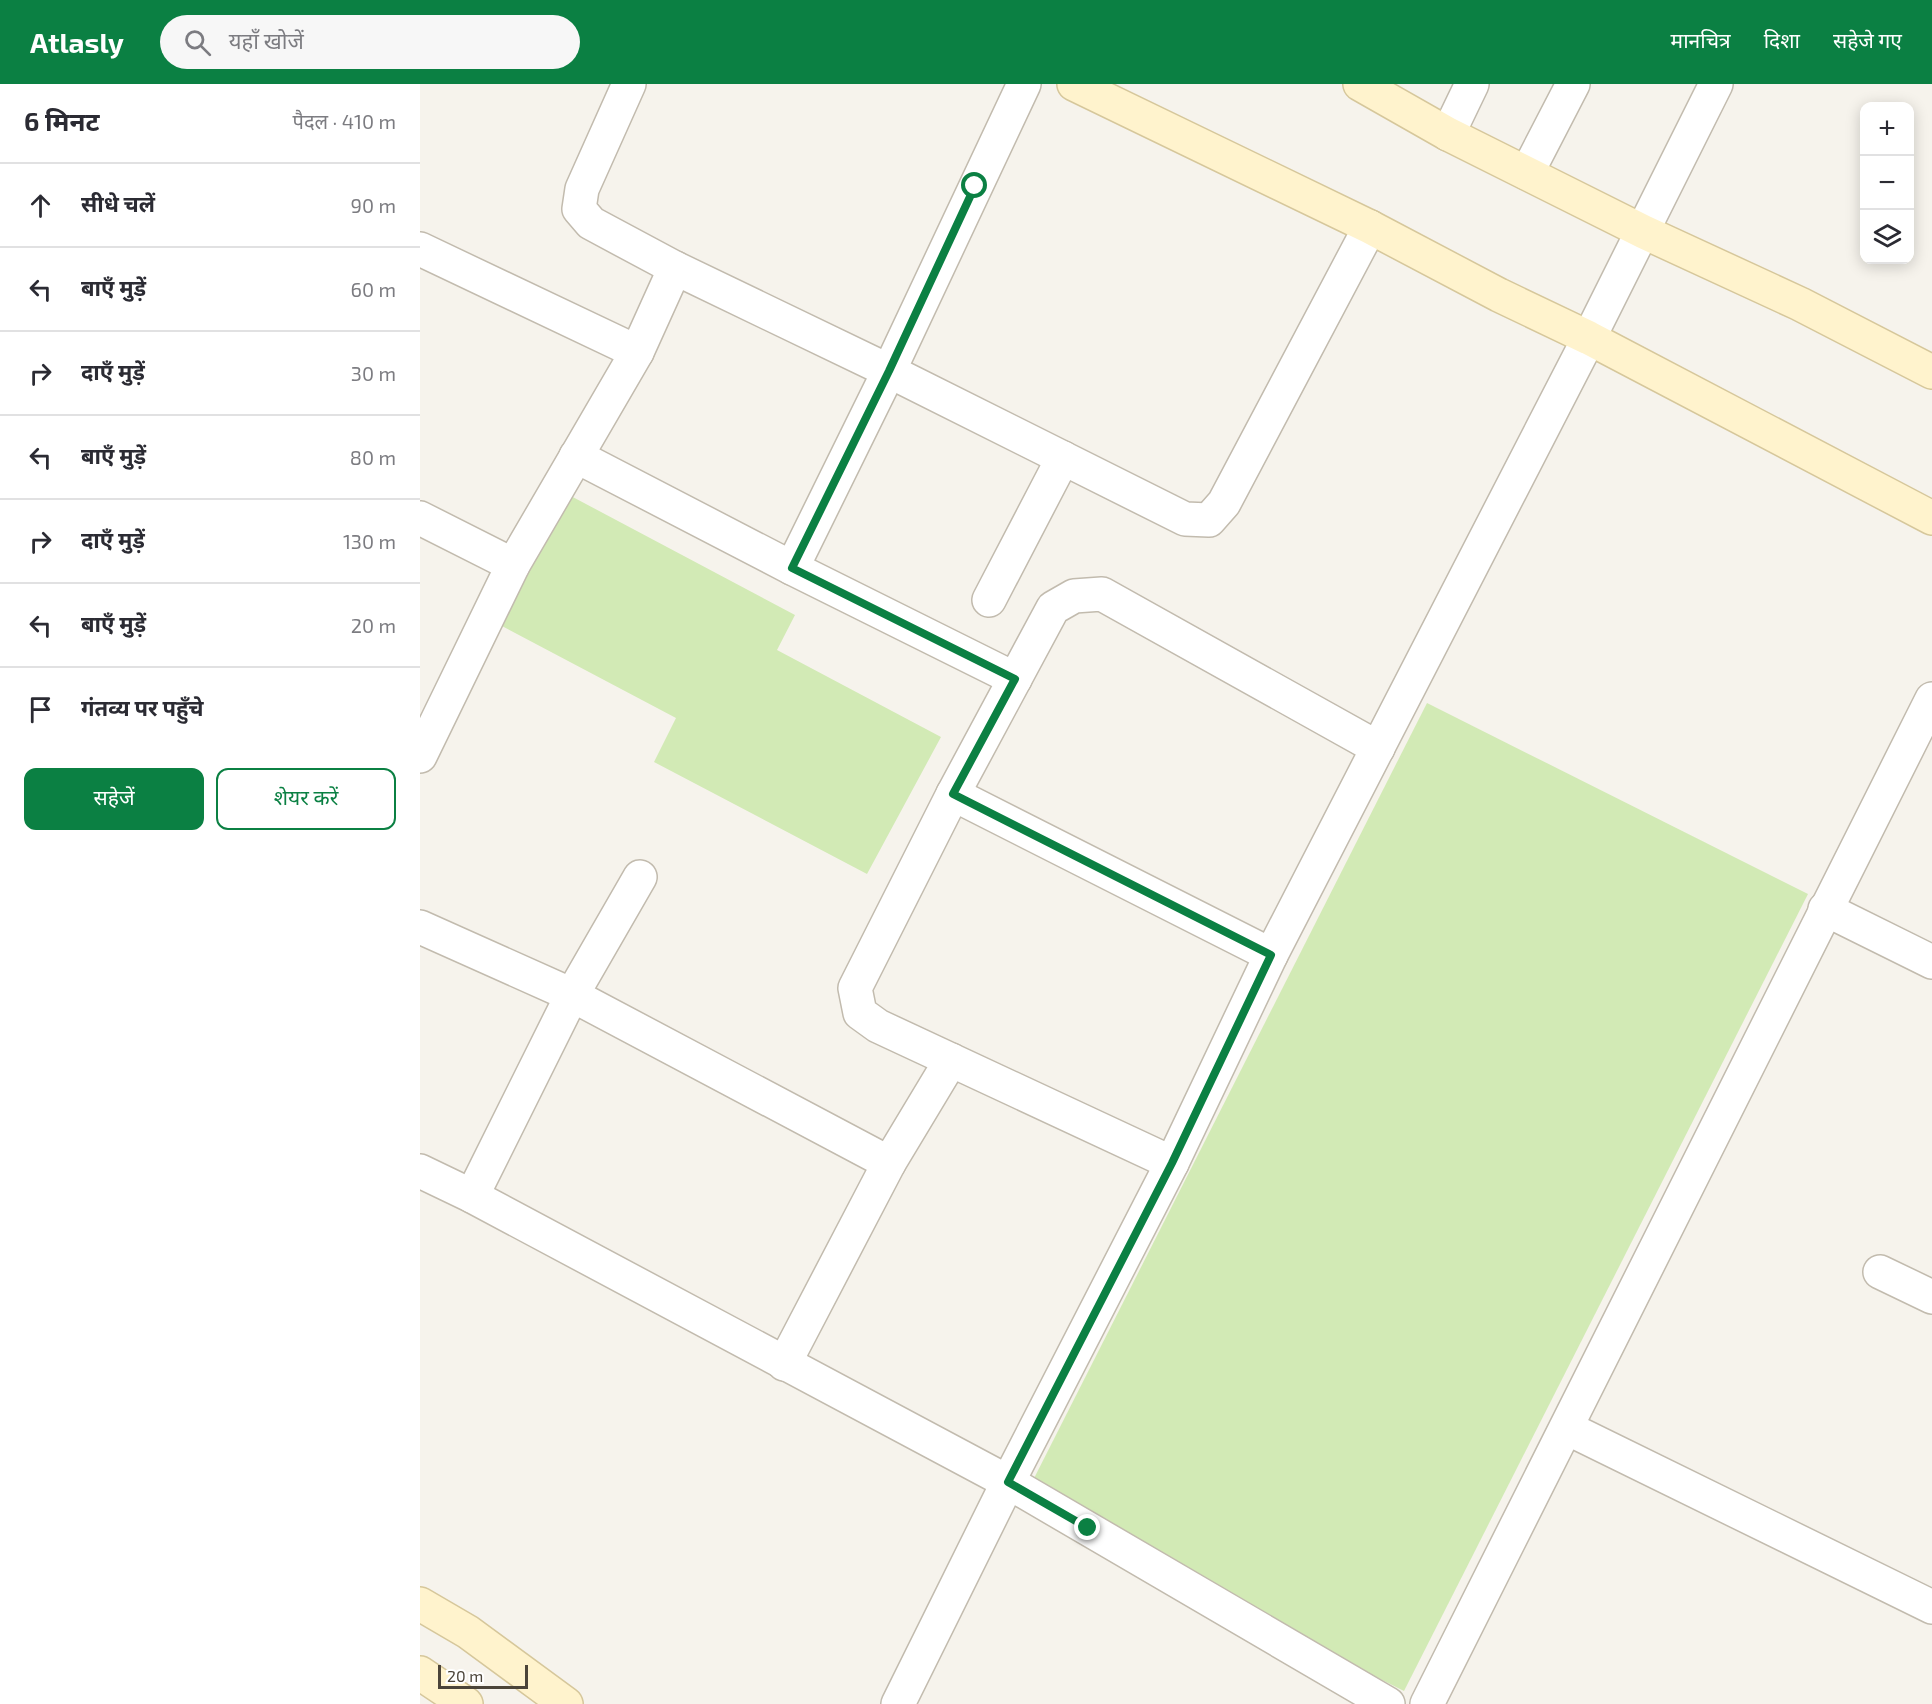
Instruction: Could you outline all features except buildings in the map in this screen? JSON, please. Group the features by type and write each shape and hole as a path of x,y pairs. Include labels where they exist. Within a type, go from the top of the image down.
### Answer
{"street":[{"path":"629,84 582,189 579,209 591,223 675,268 889,371 1185,519 1209,520 1224,502 1370,227"},
{"path":"792,568 889,371 1024,84"},
{"path":"1074,84 1370,227 1499,295 1589,338 1932,518"},
{"path":"1360,84 1448,134 1644,232 1800,304 1932,372"},
{"path":"1448,134 1472,84"},
{"path":"1527,173 1574,84"},
{"path":"898,1704 1008,1482 1172,1163 1271,955 1644,232 1716,84"},
{"path":"420,249 637,352"},
{"path":"420,756 513,565 637,352 675,268"},
{"path":"576,456 792,568 1015,679"},
{"path":"989,600 1063,458"},
{"path":"420,518 513,565"},
{"path":"1172,1163 878,1026 860,1013 855,988 953,794 1053,608 1074,596 1102,594 1378,748"},
{"path":"1427,1704 1932,699"},
{"path":"953,794 1271,955"},
{"path":"472,1196 572,995 640,877"},
{"path":"1825,909 1932,962"},
{"path":"420,927 572,995 889,1163"},
{"path":"784,1364 889,1163 951,1060"},
{"path":"420,1172 472,1196 1008,1482 1388,1704"},
{"path":"1880,1272 1932,1297"},
{"path":"1567,1428 1932,1607"},
{"path":"420,1604 468,1632 566,1704"},
{"path":"420,1673 466,1704"}],"green space":[{"path":"569,495 795,615 777,650 941,737 867,874 654,762 676,718 500,625"},
{"path":"1427,703 1808,894 1404,1691 1023,1500"}],"route":[{"path":"975,186 889,371 792,568 1015,679 953,794 1271,955 1172,1163 1008,1482 1088,1528"}]}
